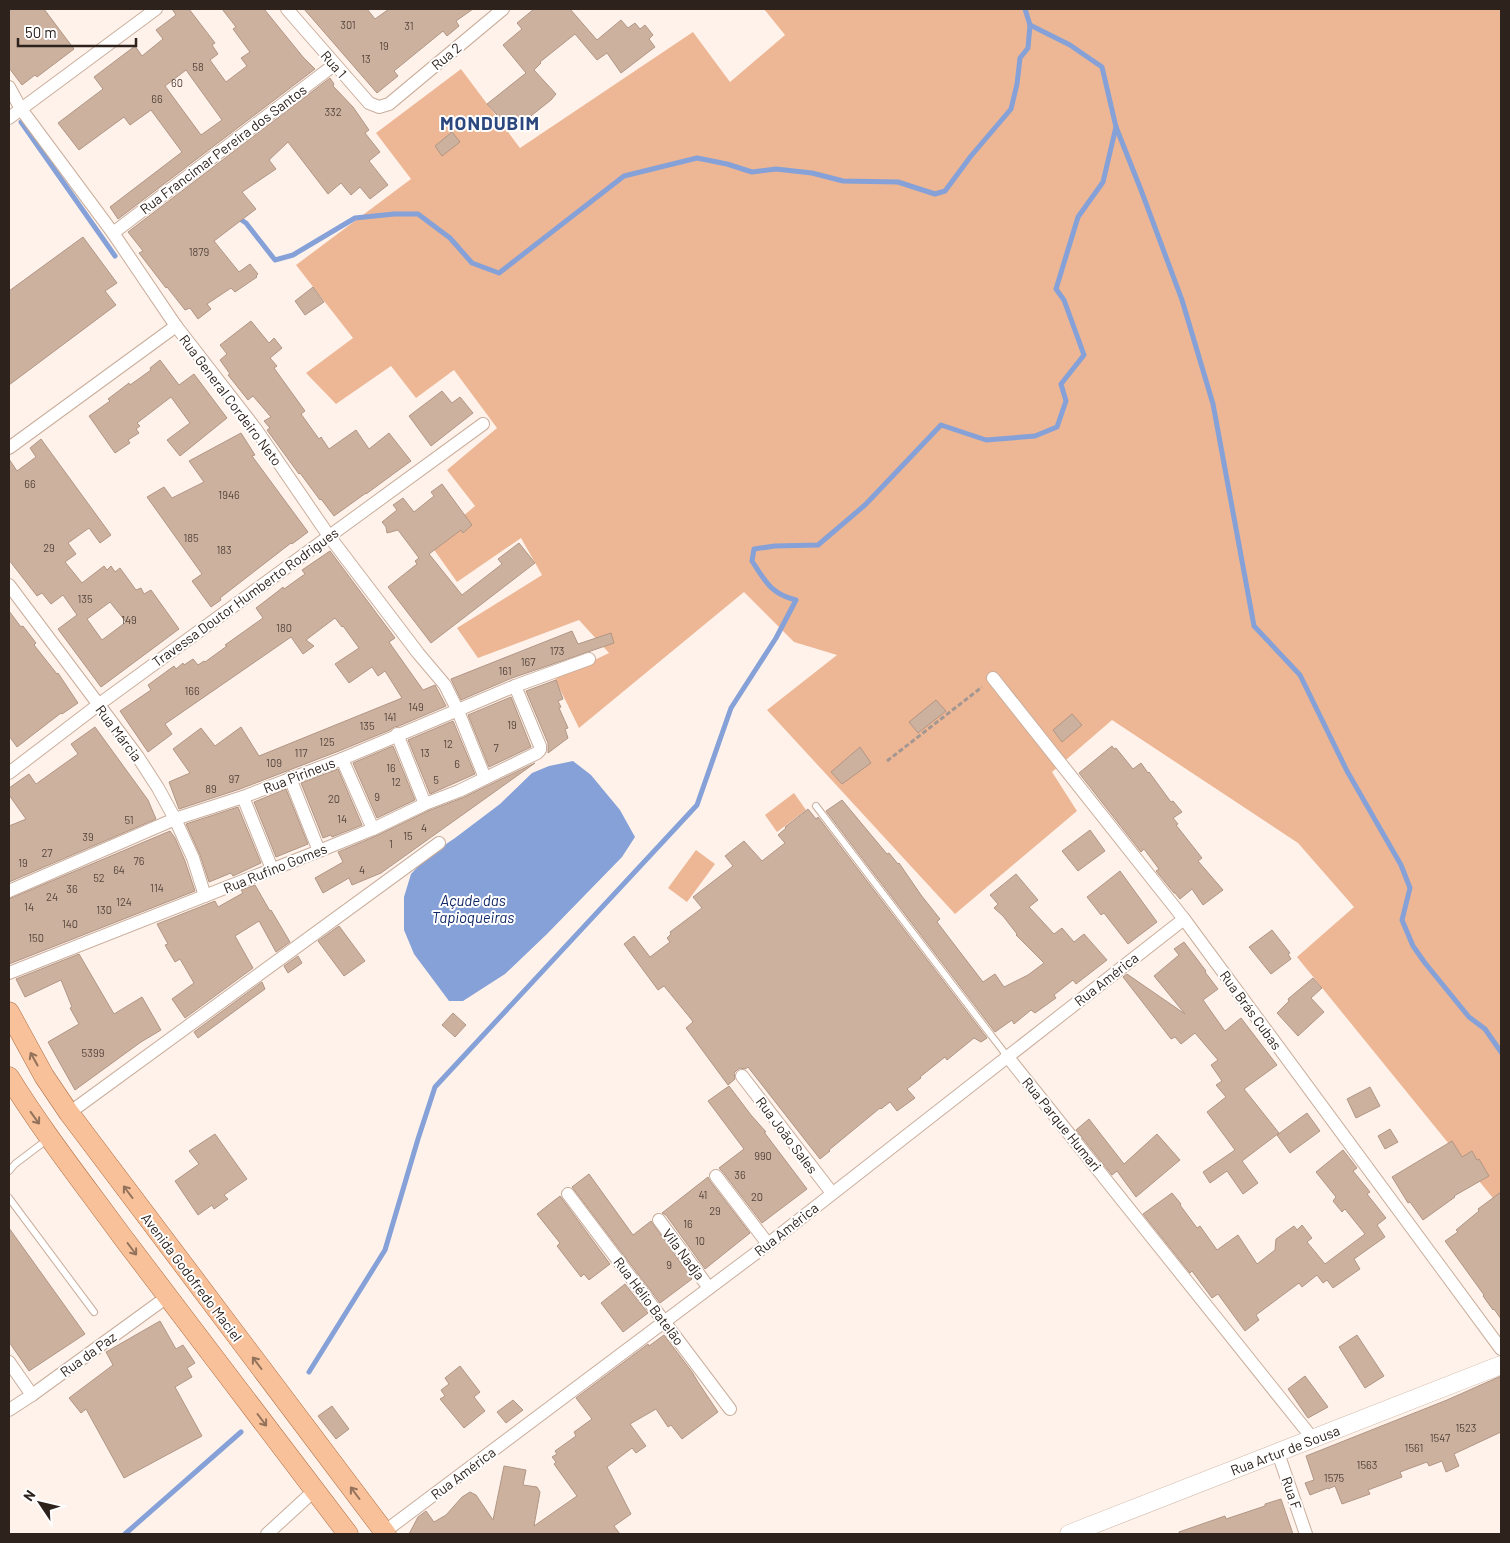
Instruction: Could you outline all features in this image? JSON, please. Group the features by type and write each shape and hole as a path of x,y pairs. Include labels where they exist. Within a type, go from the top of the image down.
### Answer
{"main road":[{"name":"Avenida Godofredo Maciel","path":"9,1012 44,1076 69,1113 385,1533"},
{"path":"9,1078 49,1138 167,1297 348,1534"}],"street":[{"path":"9,118 156,9"},
{"name":"Rua 1","path":"287,9 369,104 379,107 389,104"},
{"name":"Rua 2","path":"389,104 503,9"},
{"name":"Rua Francimar Pereira dos Santos","path":"113,233 334,65"},
{"name":"Rua General Cordeiro Neto","path":"9,87 21,109 113,233 176,326 255,428 329,536 418,653 445,685 458,711 484,778"},
{"path":"9,448 176,326"},
{"name":"Travessa Doutor Humberto Rodrigues","path":"9,773 98,705 483,424"},
{"name":"Rua Márcia","path":"9,584 138,757 176,819 193,858 205,896"},
{"name":"Rua Pirineus","path":"9,891 176,819 242,797 342,759 397,734 589,659"},
{"name":"Rua Brás Cubas","path":"993,678 1184,919 1501,1349"},
{"name":"Rua Rufino Gomes","path":"9,973 373,829 425,804 459,791 537,753 540,750 540,746 516,686"},
{"path":"397,734 425,804"},
{"path":"342,759 373,829"},
{"path":"290,778 319,851"},
{"path":"242,797 272,869"},
{"path":"69,1113 439,843"},
{"name":"Rua América","path":"385,1533 768,1244 1184,919"},
{"name":"Rua Parque Humari","path":"1007,1056 1313,1439"},
{"name":"Rua João Sales","path":"742,1076 832,1193"},
{"path":"716,1176 768,1244"},
{"name":"Rua Hélio Batelão","path":"568,1194 730,1409"},
{"name":"Vila Nadja","path":"659,1220 709,1288"},
{"name":"Rua da Paz","path":"9,1410 167,1297"},
{"path":"9,1362 32,1395"},
{"name":"Rua Artur de Sousa","path":"1069,1534 1501,1365"},
{"name":"Rua F","path":"1278,1453 1306,1534"},
{"path":"267,1534 315,1490"}],"lane":[{"name":"Rua Parque Humari","path":"816,806 1007,1056"},
{"path":"9,1171 15,1164 49,1138"},
{"path":"9,1198 94,1312"}],"path":[{"path":"887,761 993,678"}],"shaded area":[{"path":"764,9 1501,9 1501,1208 1297,957 1354,907 1298,843 1112,720 1052,772 1077,811 955,914 767,710 837,655 794,642 744,592 579,728 555,679 609,653 579,620 478,658 457,628 542,575 521,538 457,582 430,544 475,506 447,470 497,428 454,370 416,398 391,366 336,404 306,373 353,338 296,265 411,179 376,133 461,69 520,148 693,32 730,82 785,35"},
{"path":"794,793 806,810 777,832 765,815"},
{"path":"696,850 715,864 687,902 668,888"}],"water":[{"name":"Açude das Tapioqueiras","path":"573,761 591,775 620,810 635,837 622,857 505,974 463,1001 449,1001 414,954 404,930 404,897 411,874 427,857 500,804 532,773 549,766"}],"building":[{"path":"9,9 44,9 74,49 37,77 35,75 22,85 9,68"},
{"path":"172,9 189,9 215,43 212,45 218,54 210,60 226,82 247,66 241,58 250,52 233,29 236,27 222,9 264,9 315,69 118,219 110,207 182,152 151,110 130,125 124,117 79,150 58,123 103,89 94,77 135,46 142,56 163,39 156,30 176,15","holes":["186,70 222,120 201,135 165,86"]},
{"path":"304,9 367,9 375,19 389,9 473,9 456,21 459,26 447,36 443,31 394,71 398,76 377,93"},
{"path":"534,9 570,9 597,40 621,20 628,28 635,23 640,29 645,25 653,35 649,39 655,47 621,73 607,53 597,60 575,34 540,62 534,70 556,94 517,127 512,121 506,125 487,104 526,73 503,45 522,29 517,23"},
{"path":"330,78 334,84 333,86 353,107 369,130 365,133 380,152 369,161 388,185 370,199 360,187 351,195 341,183 328,194 288,142 269,160 276,169 242,192 256,209 214,241 239,272 250,264 258,274 257,277 235,292 231,288 207,304 211,309 198,319 190,308 185,310 166,288 139,253 143,251 128,232"},
{"path":"452,132 460,142 442,156 435,146"},
{"path":"83,237 117,283 105,291 116,305 9,385 9,291"},
{"path":"313,287 324,302 305,315 295,301"},
{"path":"251,321 269,343 274,338 282,348 270,358 277,366 274,368 305,411 301,414 319,439 321,437 329,449 356,430 369,449 389,433 411,461 334,516 299,474 267,430 270,428 264,421 271,417 253,396 248,400 228,375 230,374 220,360 227,354 220,345"},
{"path":"160,360 179,385 194,374 227,418 180,456 167,440 190,423 171,397 137,423 140,426 136,429 139,433 128,440 130,443 115,453 89,416 110,401 108,399 129,383 130,385 151,370 150,368"},
{"path":"442,391 452,403 460,397 473,413 431,446 409,416"},
{"path":"241,433 255,455 252,456 308,532 291,543 211,607 192,581 202,574 147,497 164,487 172,498 204,482 189,461"},
{"path":"41,439 111,535 100,543 89,528 68,543 76,554 65,562 82,583 104,566 107,570 111,566 115,572 120,568 136,590 141,588 144,594 151,590 179,629 101,687 58,629 77,615 63,595 51,604 42,593 37,596 9,560 9,459 17,471 36,457 30,448","holes":["110,602 126,622 102,640 87,619"]},
{"path":"442,484 472,525 463,533 461,530 429,554 462,595 502,564 498,559 519,543 535,563 431,643 388,587 417,564 415,561 419,558 398,530 387,533 386,527 382,522 397,510 393,505 403,498 414,512 434,496 431,492"},
{"path":"330,551 395,638 389,642 423,690 435,685 446,706 339,751 240,789 179,809 169,782 190,773 173,749 201,728 215,746 241,727 259,756 402,698 385,671 378,676 372,667 349,683 335,664 359,648 335,618 306,640 314,646 303,654 291,637 165,724 172,734 148,752 120,711 151,690 148,685 174,666 176,669 183,663 184,665 193,659 198,665 227,646 225,645 263,618 256,608 283,587 284,589 305,574 302,570"},
{"path":"9,611 36,643 34,645 58,673 78,703 61,713 17,747 9,736"},
{"path":"572,631 578,644 611,633 614,643 512,678 461,700 451,679"},
{"path":"556,680 563,699 558,701 568,728 565,729 568,738 548,753 548,743 526,691"},
{"path":"511,697 531,747 489,767 468,715"},
{"path":"936,700 946,711 918,733 909,722"},
{"path":"1072,714 1082,725 1062,742 1053,730"},
{"path":"453,721 475,774 430,794 408,740"},
{"path":"95,727 148,800 156,819 9,882 9,826 26,819 9,795 9,788 29,774 36,784 78,754 71,744"},
{"path":"393,746 415,800 377,818 353,763"},
{"path":"1112,746 1114,749 1116,748 1133,769 1141,763 1171,802 1173,801 1182,812 1173,818 1178,824 1176,825 1202,858 1198,861 1223,890 1203,905 1192,889 1180,899 1174,893 1156,871 1159,869 1144,849 1141,852 1079,773"},
{"path":"860,747 871,763 842,784 831,772"},
{"path":"535,763 381,873 352,885 349,878 323,893 315,878 343,862 338,852 428,811 462,798"},
{"path":"338,769 362,825 332,837 331,835 323,838 301,783"},
{"path":"286,789 308,844 276,857 254,802"},
{"path":"842,800 887,854 889,853 899,863 940,919 937,922 983,982 995,974 1004,987 1028,975 1044,963 1016,935 1003,916 994,908 998,904 990,895 1016,874 1038,900 1029,907 1054,934 1062,928 1074,942 1084,934 1107,960 1076,984 1073,980 1054,995 1056,998 1035,1013 1031,1010 1014,1024 1012,1020 995,1032 826,811"},
{"path":"238,807 261,863 233,876 231,873 209,882 200,855 186,824"},
{"path":"808,809 816,819 818,817 987,1038 981,1042 974,1038 947,1060 945,1057 907,1089 915,1098 897,1111 890,1102 880,1108 820,1159 748,1067 737,1070 734,1073 735,1079 728,1085 686,1028 693,1022 691,1019 664,986 658,990 624,944 634,936 650,957 670,942 667,938 671,934 670,932 702,908 693,897 733,866 725,856 744,841 762,861 785,843 778,835 785,827"},
{"path":"1090,830 1105,851 1078,871 1062,851"},
{"path":"170,831 185,861 195,891 9,964 9,899"},
{"path":"1120,871 1157,922 1128,944 1104,913 1101,915 1087,897"},
{"path":"255,885 290,942 276,952 259,921 235,936 253,968 185,1018 172,999 194,983 180,959 175,962 165,945 168,944 157,924 215,901 218,907 243,893 241,890"},
{"path":"339,926 365,961 344,976 318,941"},
{"path":"1272,930 1290,953 1288,954 1291,959 1271,974 1249,947"},
{"path":"1184,942 1218,989 1203,1000 1225,1031 1241,1018 1277,1065 1244,1089 1279,1133 1242,1161 1258,1183 1243,1194 1227,1171 1210,1183 1203,1172 1235,1150 1207,1112 1226,1097 1216,1085 1222,1081 1211,1065 1218,1060 1195,1033 1181,1044 1175,1037 1171,1039 1123,977 1127,974 1185,1014 1154,976 1179,955 1174,949"},
{"path":"79,954 114,1014 142,997 161,1030 141,1042 75,1090 48,1042 79,1024 70,1008 72,1007 61,980 25,997 16,979"},
{"path":"298,956 302,963 288,973 284,966"},
{"path":"1313,978 1322,988 1311,998 1324,1012 1298,1036 1277,1013 1289,1001 1288,999"},
{"path":"262,982 265,989 198,1038 194,1032"},
{"path":"453,1013 466,1025 455,1037 442,1025"},
{"path":"729,1086 766,1132 764,1132 807,1189 762,1223 719,1168 744,1149 708,1101"},
{"path":"1370,1087 1380,1106 1356,1118 1347,1099"},
{"path":"1307,1113 1320,1131 1290,1153 1277,1135"},
{"path":"1089,1119 1124,1164 1157,1134 1180,1160 1136,1197 1117,1171 1112,1175 1076,1130"},
{"path":"1390,1129 1398,1142 1385,1149 1378,1136"},
{"path":"215,1134 247,1179 224,1195 228,1199 214,1209 212,1205 198,1215 175,1181 199,1164 189,1151"},
{"path":"1452,1141 1462,1157 1472,1151 1489,1176 1454,1196 1423,1220 1410,1202 1408,1203 1392,1177"},
{"path":"1343,1150 1357,1168 1353,1171 1370,1192 1367,1194 1386,1218 1377,1225 1385,1237 1354,1259 1360,1269 1333,1288 1327,1280 1323,1283 1317,1275 1302,1287 1299,1283 1256,1315 1259,1320 1245,1331 1218,1294 1212,1298 1192,1271 1190,1273 1143,1214 1172,1193 1197,1228 1200,1226 1217,1250 1238,1235 1257,1264 1275,1250 1276,1239 1294,1226 1297,1230 1302,1225 1312,1238 1307,1242 1325,1264 1365,1234 1345,1209 1342,1212 1333,1201 1336,1197 1316,1172"},
{"path":"589,1174 633,1235 651,1221 692,1279 660,1303 572,1187"},
{"path":"708,1177 750,1233 705,1269 666,1215 662,1213"},
{"path":"1501,1192 1501,1319 1445,1241 1458,1232 1456,1230 1479,1211 1478,1209"},
{"path":"560,1196 610,1264 589,1280 584,1274 581,1277 557,1246 560,1243 537,1214"},
{"path":"9,1228 85,1334 29,1371 9,1342"},
{"path":"625,1284 648,1313 623,1332 601,1303"},
{"path":"160,1321 176,1349 183,1345 195,1363 187,1368 192,1377 175,1387 202,1436 124,1478 86,1409 81,1413 69,1398 113,1365 106,1352"},
{"path":"664,1335 692,1372 718,1412 682,1439 671,1425 668,1427 656,1409 630,1424 646,1446 636,1453 632,1448 607,1467 631,1514 614,1526 620,1534 409,1534 418,1517 426,1511 434,1522 446,1515 462,1497 470,1492 476,1495 493,1520 504,1466 526,1470 523,1485 537,1487 540,1492 534,1526 577,1496 554,1464 556,1462 552,1457 557,1454 555,1451 576,1436 574,1432 592,1419 576,1398 648,1344 649,1346"},
{"path":"1357,1335 1384,1376 1365,1388 1339,1347"},
{"path":"460,1366 480,1392 474,1397 485,1411 464,1428 440,1399 445,1396 441,1390 449,1384 445,1378"},
{"path":"1305,1376 1328,1407 1308,1418 1288,1389"},
{"path":"1501,1376 1501,1432 1454,1454 1459,1466 1446,1472 1442,1461 1429,1466 1427,1462 1400,1472 1402,1477 1368,1490 1370,1494 1342,1504 1335,1486 1310,1495 1305,1483 1314,1480 1306,1456 1447,1400"},
{"path":"513,1400 523,1410 506,1423 497,1412"},
{"path":"332,1406 349,1429 336,1439 318,1416"},
{"path":"1281,1499 1293,1534 1179,1534 1179,1532 1225,1516 1226,1519"}],"waterway":[{"path":"1025,9 1030,25 1070,45 1102,67 1116,127 1182,300 1213,404 1254,626 1300,675 1347,771 1401,865 1410,888 1402,920 1413,946 1469,1017 1485,1029 1501,1052"},
{"path":"237,217 246,223 275,260 293,255 355,218 394,214 418,214 450,238 472,263 499,273 624,176 697,158 727,164 752,172 776,169 812,173 843,181 898,182 935,194 945,191 971,156 1011,109 1017,84 1020,58 1028,48 1030,25"},
{"path":"21,122 115,256"},
{"path":"309,1372 385,1250 435,1087 697,805 731,708 776,638 796,600 780,594 765,581 752,561 754,549 775,546 818,545 865,505 941,425 986,440 1035,436 1057,427 1066,401 1061,384 1084,355 1064,300 1056,289 1078,217 1103,182 1116,127"},
{"path":"125,1534 241,1432"}],"district":[{"name":"MONDUBIM","path":"490,122"}]}
